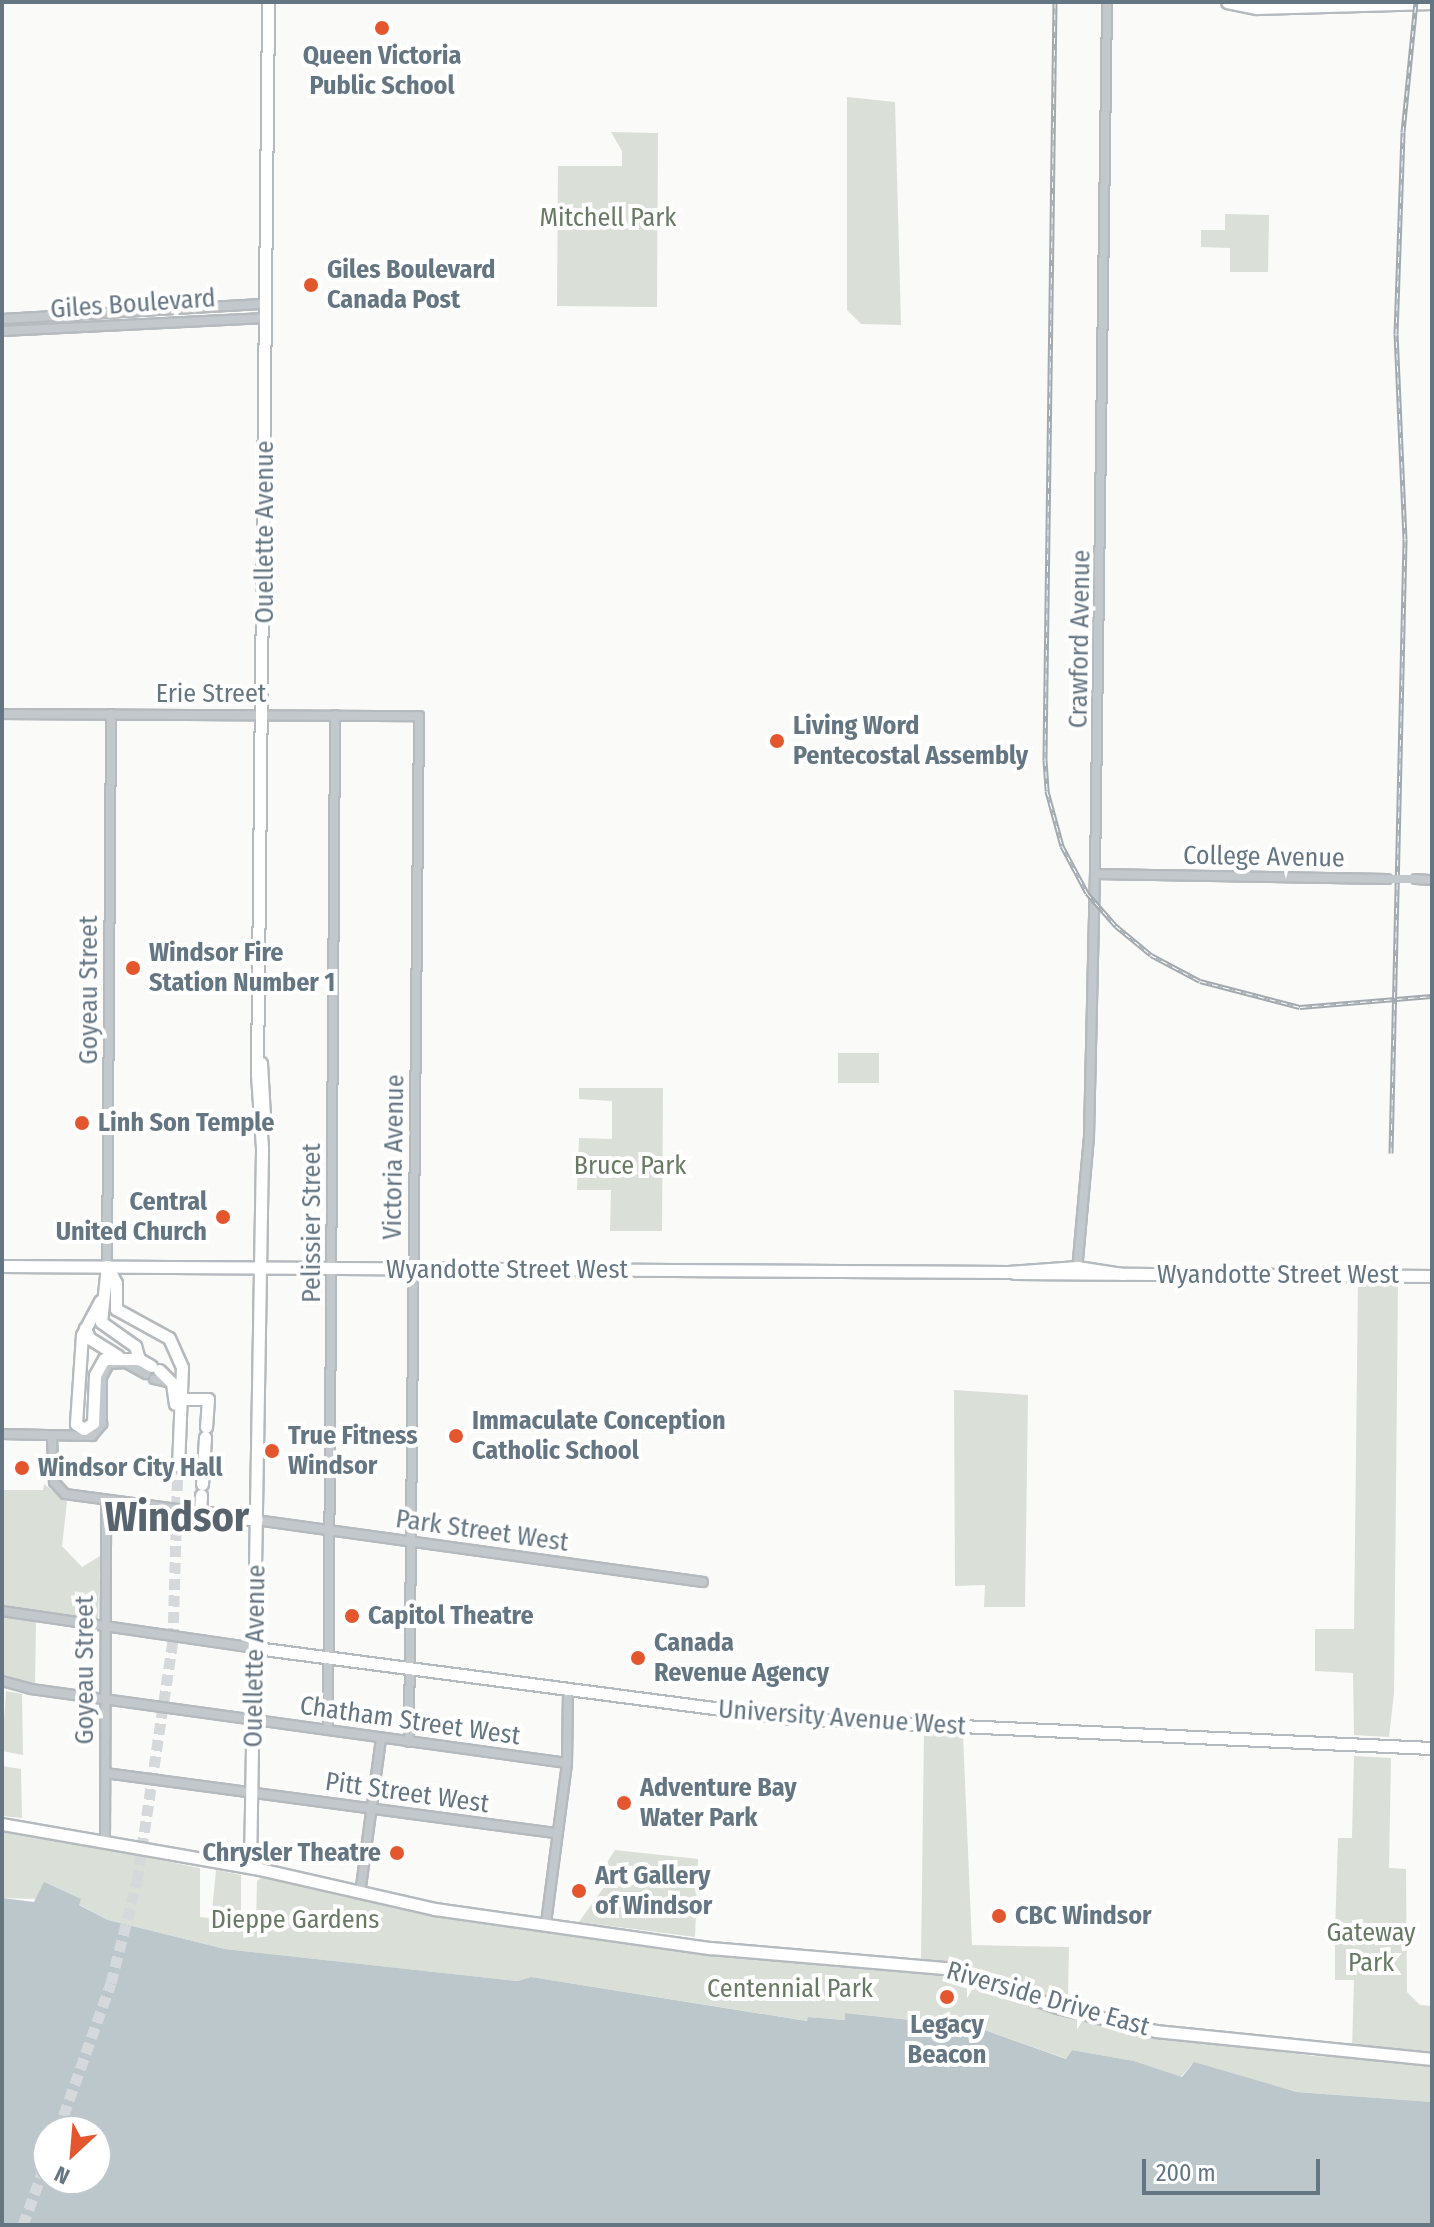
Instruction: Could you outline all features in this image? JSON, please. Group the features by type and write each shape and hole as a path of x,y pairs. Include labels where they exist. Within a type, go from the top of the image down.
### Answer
{"main road":[{"name":"Ouellette Avenue","path":"250,1867 256,1720 268,2"},
{"path":"1227,2 1256,8 1432,3"},
{"name":"Wyandotte Street West","path":"2,1266 1013,1272 1018,1277 1077,1272 1432,1276"},
{"path":"107,1266 100,1301 84,1327 75,1420 78,1427 88,1428 94,1420 97,1366 118,1356"},
{"path":"107,1266 116,1283 116,1309 169,1338 182,1367 178,1425"},
{"path":"100,1301 104,1326 135,1346 139,1359 172,1383 178,1425 178,1465"},
{"path":"84,1327 89,1338 118,1356 139,1359"},
{"path":"182,1399 208,1399 200,1512 256,1520"},
{"name":"University Avenue West","path":"256,1648 790,1718 1432,1748"},
{"name":"Riverside Drive East","path":"2,1824 250,1867 360,1894 546,1923 721,1949 953,1969 1057,2007 1134,2027 1270,2046 1432,2059"}],"street":[{"name":"Crawford Avenue","path":"1077,1272 1089,1136 1107,2"},
{"name":"Giles Boulevard","path":"2,319 266,304"},
{"name":"Giles Boulevard","path":"2,331 266,318"},
{"name":"Erie Street","path":"2,714 419,716"},
{"name":"Goyeau Street","path":"107,1266 111,714"},
{"name":"Pelissier Street","path":"328,1730 335,715"},
{"name":"Victoria Avenue","path":"409,1742 419,716"},
{"name":"College Avenue","path":"1095,874 1432,880"},
{"path":"2,1434 52,1439 98,1433 102,1377 109,1364 126,1363 153,1372"},
{"path":"52,1439 59,1490 106,1500 200,1512"},
{"name":"Goyeau Street","path":"105,1840 106,1500"},
{"name":"Park Street West","path":"256,1520 703,1582"},
{"path":"2,1611 256,1648"},
{"name":"Chatham Street West","path":"2,1681 105,1699 567,1763"},
{"path":"546,1923 567,1763 568,1691"},
{"path":"360,1894 381,1738"},
{"name":"Pitt Street West","path":"105,1773 557,1833"}],"green space":[{"path":"847,97 895,102 901,325 861,324 847,310"},
{"name":"Mitchell Park","path":"611,132 658,133 657,307 557,306 558,166 622,166 622,151"},
{"path":"1225,214 1269,215 1268,272 1230,272 1230,248 1201,247 1201,230 1225,230"},
{"path":"838,1053 879,1053 879,1083 838,1083"},
{"name":"Bruce Park","path":"579,1088 663,1088 662,1231 610,1231 611,1190 577,1190 579,1138 612,1139 612,1101 579,1099"},
{"path":"1358,1281 1398,1282 1394,1693 1389,1737 1354,1735 1353,1673 1315,1671 1315,1629 1354,1629"},
{"path":"954,1390 1028,1395 1025,1607 984,1607 985,1585 955,1586"},
{"path":"44,1484 67,1502 62,1546 82,1567 100,1556 98,1620 2,1608 2,1490 43,1490"},
{"path":"2,1616 36,1620 35,1685 2,1676"},
{"path":"6,1691 22,1694 23,1755 2,1751"},
{"path":"924,1733 963,1735 972,1945 1069,1947 1068,1996 1063,2002 980,1972 921,1959"},
{"name":"Gateway Park","path":"1354,1756 1391,1758 1389,1868 1406,1869 1407,1992 1420,2005 1432,2006 1432,2054 1352,2049 1354,1980 1335,1980 1335,1934 1338,1838 1352,1838"},
{"path":"2,1766 21,1769 22,1818 2,1816"},
{"path":"2,1829 200,1868 200,1917 256,1923 257,1881 264,1876 434,1916 718,1955 922,1968 1130,2032 1314,2056 1432,2063 1432,2102 1298,2092 1192,2064 1181,2077 1134,2061 1072,2050 1067,2059 976,2027 846,2013 846,2020 808,2017 808,2021 531,1977 517,1981 225,1949 108,1920 78,1904 81,1900 2,1898"},
{"path":"615,1850 698,1859 695,1937 579,1922 604,1887 595,1881"},
{"path":"216,1870 241,1875 241,1913 212,1911"}],"shaded area":[{"path":"44,1882 81,1899 79,1905 108,1920 225,1949 517,1981 531,1977 807,2021 808,2017 845,2020 845,2013 976,2027 1066,2059 1072,2050 1134,2061 1182,2077 1194,2062 1297,2092 1432,2102 1432,2225 2,2225 2,1898 34,1902"}],"tunnel":[{"path":"64,2115 111,1983 137,1881 173,1639 178,1465"},
{"path":"23,2225 34,2195"}],"railway":[{"path":"1055,2 1045,760 1047,791 1062,846 1087,893 1116,926 1151,955 1200,981 1300,1007 1432,996"},
{"path":"1391,1153 1405,539 1396,334 1403,132 1416,2"}],"place":[{"name":"Queen Victoria Public School","path":"382,28"},
{"name":"Giles Boulevard Canada Post","path":"311,285"},
{"name":"Living Word Pentecostal Assembly","path":"777,741"},
{"name":"Windsor Fire Station Number 1","path":"133,968"},
{"name":"Linh Son Temple","path":"82,1123"},
{"name":"Central United Church","path":"223,1217"},
{"name":"Immaculate Conception Catholic School","path":"456,1436"},
{"name":"True Fitness Windsor","path":"272,1451"},
{"name":"Windsor City Hall","path":"22,1468"},
{"name":"Capitol Theatre","path":"352,1616"},
{"name":"Canada Revenue Agency","path":"638,1658"},
{"name":"Adventure Bay Water Park","path":"624,1803"},
{"name":"Chrysler Theatre","path":"397,1853"},
{"name":"Art Gallery of Windsor","path":"579,1891"},
{"name":"CBC Windsor","path":"999,1916"},
{"name":"Legacy Beacon","path":"947,1997"}],"district":[{"name":"Windsor","path":"177,1517"}],"park label":[{"name":"Dieppe Gardens","path":"295,1920"},
{"name":"Centennial Park","path":"790,1989"}]}
